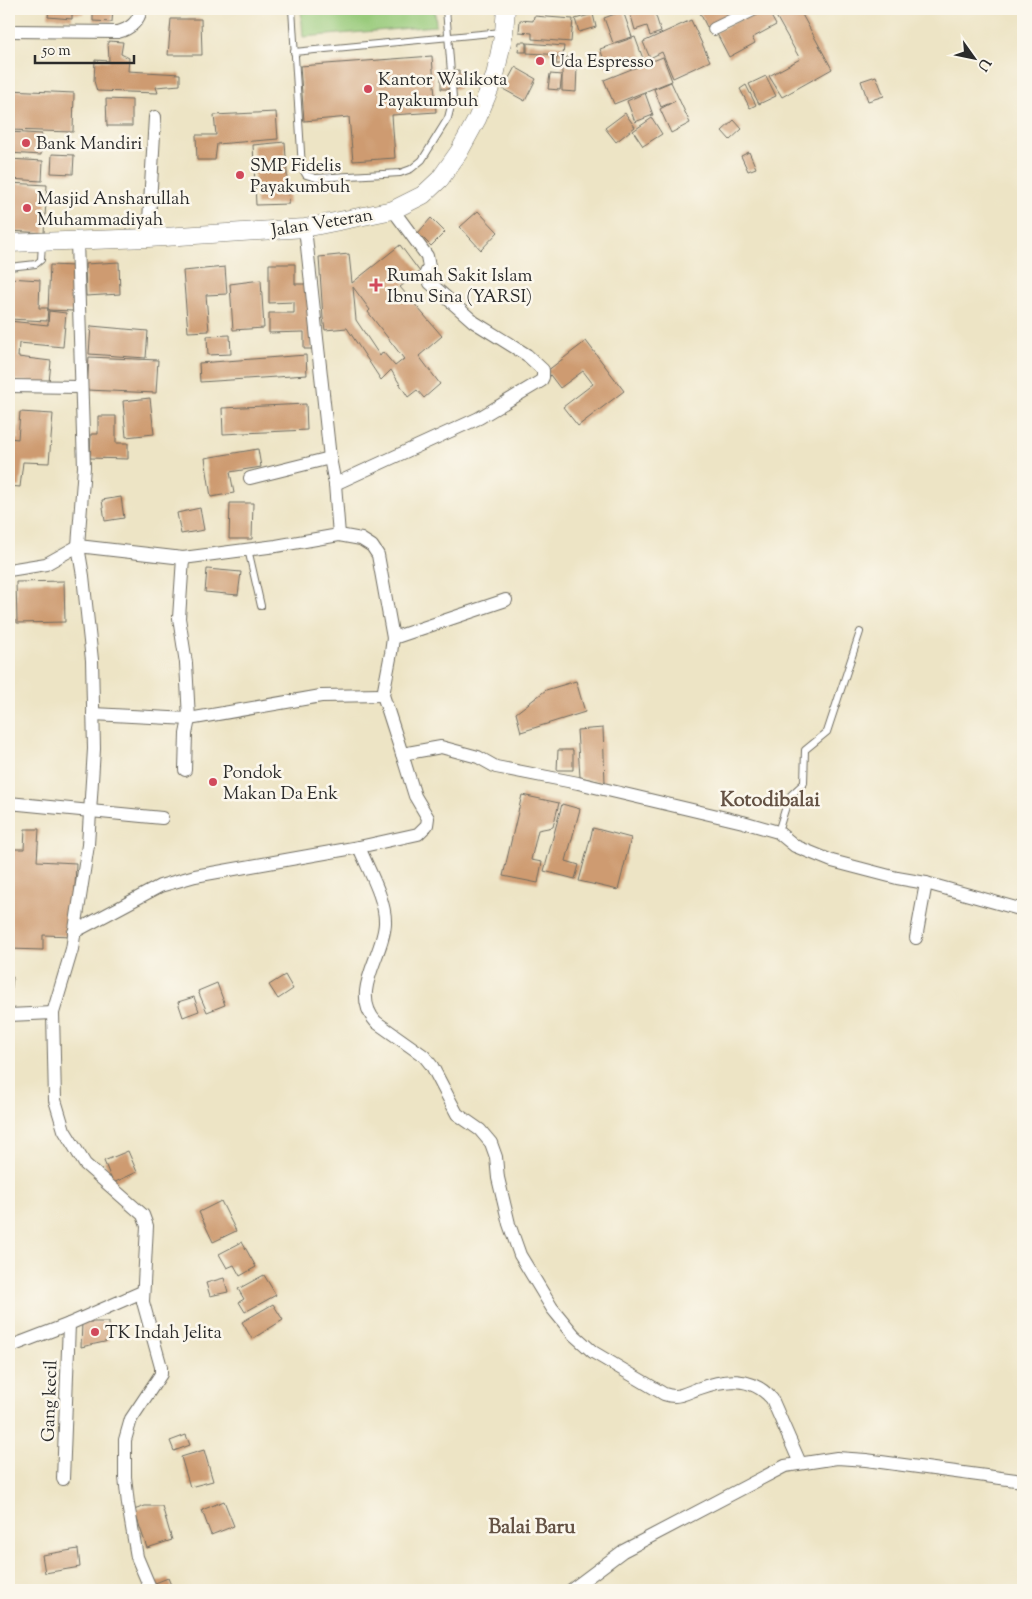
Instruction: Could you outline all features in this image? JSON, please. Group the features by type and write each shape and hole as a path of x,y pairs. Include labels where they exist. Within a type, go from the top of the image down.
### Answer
{"main road":[{"name":"Jalan Veteran","path":"9,243 148,238 306,228 393,210 423,195 440,179 459,152 477,119 495,76 504,32 506,9"}],"street":[{"path":"9,31 118,32 130,28 140,9"},
{"path":"714,29 755,9"},
{"path":"148,238 155,117"},
{"path":"334,484 479,418 541,381 543,377 543,370 527,355 474,322 430,283 426,273 429,267 427,256 393,210"},
{"path":"306,228 338,535"},
{"path":"77,241 80,387 84,467 78,546 92,660 94,749 88,845 72,949 53,1013 55,1100 64,1130 85,1164 143,1215 147,1226 142,1292 161,1367 161,1374 130,1418 125,1440 125,1477 137,1557 151,1590"},
{"path":"9,386 80,387"},
{"path":"250,478 330,458"},
{"path":"9,570 46,564 78,546 182,558 276,546 338,535 361,539 372,546 378,555 392,638 383,695 416,796 428,818 427,825 418,834 359,847 195,876 160,886 74,932"},
{"path":"182,558 179,618 186,663 189,719 186,734 185,770"},
{"path":"392,638 506,600"},
{"path":"93,714 189,719 321,696 383,695"},
{"path":"402,754 441,747 478,757 496,766 578,783 743,822 778,832 795,846 832,861 897,878 926,883 1023,910"},
{"path":"9,803 162,818"},
{"path":"359,847 384,908 385,924 382,938 366,986 366,1002 370,1015 376,1022 424,1056 432,1066 457,1114 480,1130 491,1143 496,1157 509,1224 520,1255 552,1308 574,1335 593,1352 664,1394 676,1396 706,1386 738,1380 748,1382 764,1390 772,1399 800,1463"},
{"path":"916,938 926,883"},
{"path":"9,1015 53,1013"},
{"path":"9,1347 69,1324 142,1292"},
{"name":"Gang kecil","path":"63,1479 69,1324"},
{"path":"571,1590 623,1551 785,1466 837,1458 866,1460 1023,1481"}],"lane":[{"path":"292,9 302,168 306,174 316,178 400,172 411,169 422,160 448,118 452,98 446,9"},
{"path":"294,52 504,32"},
{"path":"9,267 36,264 41,260 42,242"},
{"path":"248,549 261,606"},
{"path":"778,832 788,800 804,783 805,750 827,732 860,632"}],"green space":[{"path":"301,9 435,9 436,26 303,37"}],"building":[{"path":"49,9 84,9 83,14 72,14 72,19 48,17"},
{"path":"93,9 113,9 112,22 93,21"},
{"path":"629,9 648,9 649,12 654,10 661,32 650,36 647,26 635,30"},
{"path":"698,9 743,9 707,27"},
{"path":"761,9 767,9 776,25 752,38 755,43 729,57 716,32"},
{"path":"772,9 799,9 832,69 782,97 769,76 800,59"},
{"path":"623,11 632,37 613,43 604,18"},
{"path":"593,14 596,27 579,32 575,19"},
{"path":"534,16 573,19 571,42 532,39 532,33 519,32 520,20 533,21"},
{"path":"171,19 201,19 202,55 168,55"},
{"path":"691,20 710,61 673,78 662,52 650,58 643,42"},
{"path":"635,37 645,64 663,57 672,81 614,104 604,80 639,66 630,68 628,61 607,68 600,49"},
{"path":"108,41 123,42 121,54 129,58 128,71 180,74 180,85 156,87 158,93 97,91 94,81 95,60 109,61"},
{"path":"519,42 526,42 526,52 518,52"},
{"path":"527,43 564,46 563,55 527,53"},
{"name":"Kantor Walikota Payakumbuh","path":"432,56 436,112 392,115 395,158 353,161 349,117 304,121 300,66"},
{"path":"557,57 571,57 571,64 556,64"},
{"path":"562,65 577,66 576,92 562,91"},
{"path":"515,67 536,79 525,101 503,89"},
{"path":"459,70 459,89 441,89 441,71"},
{"path":"550,74 562,75 560,90 548,89"},
{"path":"766,76 776,96 759,104 749,84"},
{"path":"876,76 884,96 868,101 861,81"},
{"path":"671,82 690,123 671,133 660,109 675,101 661,107 654,89"},
{"path":"746,85 756,105 750,108 740,89"},
{"path":"9,90 74,93 73,132 9,130"},
{"path":"645,93 653,115 635,122 627,101"},
{"path":"106,99 132,100 132,126 107,126"},
{"path":"276,112 278,139 217,144 215,160 197,160 196,135 216,135 214,115"},
{"path":"625,113 635,127 616,142 605,128"},
{"path":"652,118 662,134 643,146 633,131"},
{"path":"734,120 742,129 730,140 722,131"},
{"path":"9,132 42,134 41,155 9,153"},
{"path":"285,142 289,204 256,205 253,145"},
{"path":"749,152 756,168 748,171 741,156"},
{"path":"52,154 74,155 73,174 51,173"},
{"path":"9,159 43,161 42,181 9,179"},
{"name":"Masjid Ansharullah Muhammadiyah","path":"9,183 47,185 44,233 9,231"},
{"path":"478,211 498,232 481,250 460,227"},
{"path":"431,218 445,232 431,246 418,233"},
{"path":"400,245 420,272 400,287 442,336 419,356 440,384 424,398 417,390 408,397 391,370 381,380 347,328 325,330 319,257 349,254 352,283","holes":["353,287 370,310 368,312 404,359 395,366 383,352 380,356 356,320"]},
{"path":"119,262 120,294 86,296 85,264"},
{"path":"269,264 295,264 295,284 311,284 312,349 304,349 304,332 269,333 269,313 294,313 294,302 269,303"},
{"path":"50,265 75,266 73,311 48,310"},
{"path":"225,267 227,294 206,295 209,331 188,332 183,271"},
{"path":"9,278 40,280 39,308 48,308 47,321 9,319"},
{"path":"261,280 264,328 233,330 230,284"},
{"path":"49,311 66,313 63,347 19,343 18,357 51,361 49,383 9,380 9,321 48,325"},
{"path":"91,326 148,331 146,358 89,354"},
{"path":"230,335 231,354 208,355 207,336"},
{"path":"586,341 624,391 578,426 563,407 593,384 583,371 560,388 547,371"},
{"path":"306,355 307,375 200,382 199,363"},
{"path":"89,357 158,360 156,393 87,390"},
{"path":"150,398 154,434 126,437 123,401"},
{"path":"306,404 307,430 223,434 222,408"},
{"path":"20,412 53,414 49,463 23,462 20,487 9,486 9,438 18,439"},
{"path":"98,416 116,416 116,443 128,443 128,459 90,458 91,434 98,434"},
{"path":"258,449 261,467 230,472 234,493 211,497 205,458"},
{"path":"121,497 124,518 105,521 102,500"},
{"path":"230,503 253,503 252,539 229,539"},
{"path":"200,508 204,530 181,534 177,513"},
{"path":"207,569 241,572 238,595 205,592"},
{"path":"64,581 65,622 17,623 16,582"},
{"path":"576,681 585,712 521,732 516,713 546,690"},
{"path":"603,728 605,783 580,777 577,730"},
{"path":"558,750 573,750 573,770 557,770"},
{"path":"522,795 559,803 553,827 538,830 531,860 542,862 538,883 503,876"},
{"path":"562,804 580,809 566,861 579,865 575,879 544,871"},
{"path":"593,828 631,838 618,890 579,881"},
{"path":"25,829 39,829 37,861 76,863 73,936 43,935 43,950 9,949 9,849 24,849"},
{"path":"285,975 293,989 278,999 269,985"},
{"path":"9,977 13,977 10,1002 9,1002"},
{"path":"217,983 225,1005 207,1012 198,991"},
{"path":"194,997 199,1011 183,1017 178,1002"},
{"path":"128,1151 137,1172 113,1183 104,1161"},
{"path":"221,1201 236,1231 213,1242 199,1212"},
{"path":"242,1242 256,1267 240,1276 234,1265 227,1268 219,1254"},
{"path":"264,1275 276,1295 245,1312 239,1302 244,1299 238,1289"},
{"path":"224,1278 228,1292 210,1296 206,1283"},
{"path":"273,1304 283,1320 252,1339 242,1322"},
{"name":"TK Indah Jelita","path":"82,1322 109,1322 109,1341 81,1347"},
{"path":"186,1435 190,1445 174,1451 170,1441"},
{"path":"204,1450 213,1481 190,1487 181,1457"},
{"path":"224,1501 234,1526 211,1535 202,1510"},
{"path":"145,1506 162,1506 172,1540 147,1548 134,1510"},
{"path":"78,1549 80,1567 45,1573 42,1555"},
{"path":"168,1578 173,1590 153,1590 150,1585"}],"place":[{"name":"Uda Espresso","path":"540,61"},
{"name":"Kantor Walikota Payakumbuh","path":"368,89"},
{"name":"Bank Mandiri","path":"26,143"},
{"name":"SMP Fidelis Payakumbuh","path":"240,175"},
{"name":"Masjid Ansharullah Muhammadiyah","path":"27,208"},
{"name":"Rumah Sakit Islam Ibnu Sina (YARSI)","path":"376,285"},
{"name":"Pondok Makan Da Enk","path":"213,782"},
{"name":"TK Indah Jelita","path":"95,1332"}],"district":[{"name":"Kotodibalai","path":"770,799"},
{"name":"Balai Baru","path":"532,1526"}]}
